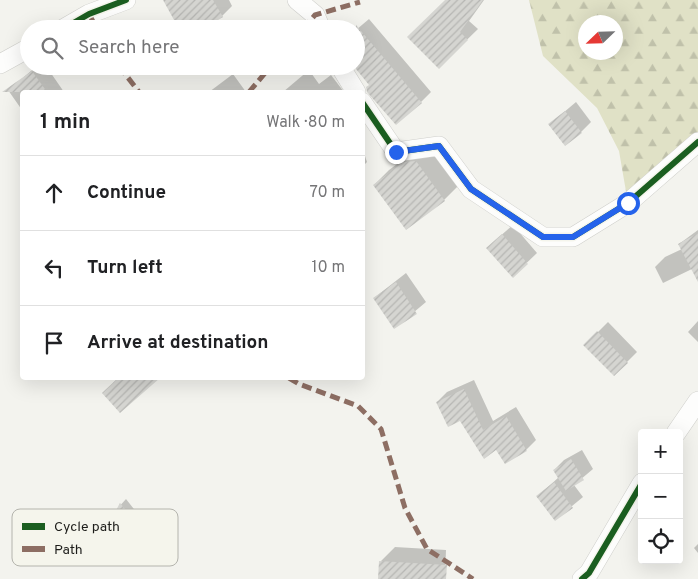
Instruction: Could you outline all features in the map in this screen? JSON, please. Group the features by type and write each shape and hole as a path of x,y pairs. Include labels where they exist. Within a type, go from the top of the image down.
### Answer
{"street":[{"path":"79,20 126,0"},
{"path":"297,0 315,15 317,20"},
{"path":"0,64 20,53"},
{"path":"346,75 355,90"},
{"path":"365,106 396,152 439,146 471,189 543,237 573,237 620,208 698,142"},
{"path":"679,429 698,401"},
{"path":"582,579 589,573 638,490"}],"green space":[{"path":"529,0 698,0 698,142 628,203 619,151 597,108 543,56"}],"building":[{"path":"163,0 213,0 223,17 218,20 174,20"},
{"path":"445,0 483,0 460,32 468,40 439,69 407,37"},
{"path":"365,36 422,103 396,125 367,92 366,87 369,85 361,75 365,75"},
{"path":"26,75 35,75 46,90 20,90 20,92 2,92"},
{"path":"565,111 582,133 565,146 548,124"},
{"path":"416,161 445,201 406,230 373,185 403,162"},
{"path":"698,233 698,282 678,244"},
{"path":"502,234 528,264 513,278 486,248"},
{"path":"396,282 417,314 394,329 373,298"},
{"path":"597,331 628,363 614,376 583,345"},
{"path":"116,380 158,380 120,413 102,393"},
{"path":"464,389 483,430 506,416 527,451 505,464 496,450 484,459 460,421 448,427 436,402"},
{"path":"571,459 584,480 566,491 553,470"},
{"path":"554,482 573,508 555,521 536,496"},
{"path":"120,503 125,509 117,509"},
{"path":"379,561 447,565 446,579 378,579"}],"marked path":[{"path":"311,20 315,15 360,2"},
{"path":"89,14 92,20"},
{"path":"126,75 137,90"},
{"path":"251,90 263,75"},
{"path":"292,380 358,406 381,429 405,508 427,549 473,579"}],"cycle path":[{"path":"79,20 126,0"},
{"path":"365,106 396,152 439,146 471,189 543,237 573,237 628,203 698,142"},
{"path":"582,579 589,573 638,490"}],"route":[{"path":"396,152 439,146 471,189 543,237 573,237 628,203"}]}
